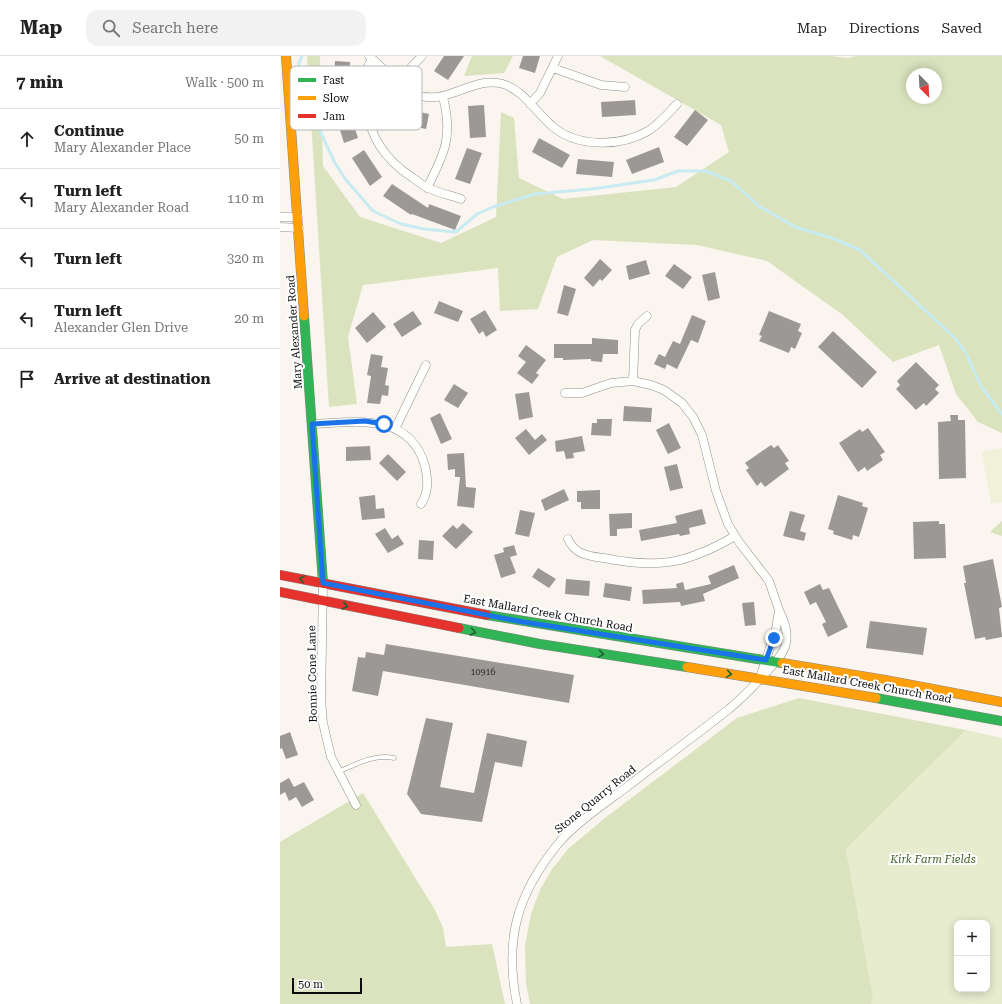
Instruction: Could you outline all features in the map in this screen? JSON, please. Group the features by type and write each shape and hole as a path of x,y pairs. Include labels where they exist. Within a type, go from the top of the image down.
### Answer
{"main road":[{"name":"Mary Alexander Road","path":"286,56 290,110"},
{"name":"Mary Alexander Road","path":"292,130 323,583"},
{"name":"East Mallard Creek Church Road","path":"280,575 518,621 766,660 1002,702"},
{"name":"East Mallard Creek Church Road","path":"280,592 368,611 540,644 760,678 897,701 1002,721"}],"street":[{"path":"412,66 422,56"},
{"path":"530,104 540,93 558,56"},
{"path":"370,57 380,66"},
{"path":"553,68 602,85 625,87"},
{"path":"422,96 431,98 443,97 478,84 495,82 512,88 552,126 560,131 581,140 596,143 627,139 646,132 664,118 677,104"},
{"path":"427,188 442,157 448,131 443,97"},
{"path":"371,130 388,158 399,169 427,188 461,199"},
{"path":"280,217 298,217"},
{"path":"280,227 299,228"},
{"path":"633,381 635,330 638,324 647,316"},
{"path":"395,429 426,365"},
{"name":"Stone Quarry Road","path":"516,1004 512,982 511,950 514,927 526,891 559,843 593,812 729,709 776,662 782,654 786,643 785,626 769,581 735,536 720,503 702,435 693,417 682,403 664,390 633,381 610,383 582,393 565,393"},
{"path":"312,424 371,421 384,424 395,429 410,441 418,451 424,463 427,476 427,492 421,504"},
{"path":"568,539 574,549 585,555 630,563 648,564 675,561 696,555 735,536"},
{"name":"Bonnie Cone Lane","path":"323,583 321,700 323,723 327,747 337,773 356,805"},
{"path":"760,678 776,629 779,610"}],"lane":[{"path":"337,773 370,758 384,756 394,758"}],"green space":[{"path":"307,56 320,56 320,66 308,66"},
{"path":"472,56 513,56 504,73 464,76"},
{"path":"600,56 831,56 848,58 856,56 1002,56 1002,433 978,422 956,394 939,345 893,362 843,315 767,261 697,245 593,240 557,257 538,309 500,311 498,268 363,285 348,337 357,404 329,407 312,130 322,130 323,166 360,217 441,243 496,217 501,112 514,118 519,178 563,199 676,187 729,152 721,125"},
{"path":"1002,448 1002,502 991,504 982,452"},
{"path":"1002,521 1002,536 990,532"},
{"path":"799,698 966,730 846,849 873,997 871,1004 530,1004 526,983 525,946 531,914 540,890 552,869 568,849 605,818 737,718"},
{"name":"Kirk Farm Fields","path":"966,730 1002,738 1002,1004 871,1004 873,997 846,849"},
{"path":"363,793 435,910 443,928 446,947 492,944 505,1004 280,1004 280,842"}],"building":[{"path":"444,56 464,56 448,80 434,71"},
{"path":"523,56 540,56 535,73 519,68"},
{"path":"335,61 350,62 350,66 335,66"},
{"path":"635,100 636,115 602,117 601,102"},
{"path":"484,105 486,137 470,138 468,106"},
{"path":"695,110 708,120 687,146 674,137"},
{"path":"422,113 429,114 426,129 422,128"},
{"path":"340,130 356,130 358,138 344,143"},
{"path":"539,138 570,155 562,168 532,152"},
{"path":"659,147 664,162 632,174 626,160"},
{"path":"467,148 482,153 470,184 455,179"},
{"path":"364,150 382,177 370,186 352,158"},
{"path":"578,159 614,162 612,177 576,174"},
{"path":"392,184 428,208 429,204 461,216 455,230 412,214 411,215 383,196"},
{"path":"600,259 612,270 602,281 600,279 593,287 584,278"},
{"path":"646,260 650,274 629,280 626,266"},
{"path":"674,264 692,277 683,289 665,276"},
{"path":"715,272 720,298 708,301 702,275"},
{"path":"564,285 576,289 568,316 557,313"},
{"path":"439,301 463,311 458,322 434,313"},
{"path":"485,310 497,330 486,337 483,331 479,334 470,319"},
{"path":"413,311 422,324 402,337 393,324"},
{"path":"769,311 801,324 798,331 802,333 795,349 791,347 789,353 759,341 762,336 759,335"},
{"path":"373,312 386,327 367,343 355,328"},
{"path":"692,315 706,321 698,343 691,340 677,369 667,364 665,369 654,364 659,354 665,357 673,341 680,344"},
{"path":"833,331 877,372 862,388 818,347"},
{"path":"592,338 618,340 618,354 603,354 602,362 591,361 591,359 563,360 563,358 554,358 554,344 592,344"},
{"path":"526,345 546,360 536,373 539,375 532,384 517,373 526,362 518,356"},
{"path":"371,354 383,356 381,367 388,368 385,385 389,386 388,396 382,395 380,404 367,403 371,376 367,375"},
{"path":"916,362 939,385 935,389 939,393 926,406 924,403 916,410 896,389 900,385 897,381"},
{"path":"454,384 468,393 458,408 444,400"},
{"path":"529,392 533,417 519,420 515,394"},
{"path":"624,406 652,408 651,422 623,421"},
{"path":"440,413 452,439 441,444 430,418"},
{"path":"950,415 958,415 958,420 965,420 966,478 939,479 938,422 951,421"},
{"path":"597,419 612,419 611,436 591,435 592,423 597,423"},
{"path":"669,423 681,448 668,454 656,430"},
{"path":"868,428 885,452 880,455 883,460 867,471 865,467 858,472 839,443 860,429 862,432"},
{"path":"526,429 535,440 542,434 547,440 529,455 515,438"},
{"path":"582,436 585,451 573,453 574,458 566,459 564,451 556,452 555,441"},
{"path":"771,445 774,448 778,445 789,461 785,463 789,469 765,487 761,482 757,486 746,470 749,468 745,463"},
{"path":"370,446 371,460 346,461 346,447"},
{"path":"464,453 466,487 476,488 474,508 457,506 460,477 455,477 455,469 448,470 447,454"},
{"path":"388,454 406,472 397,481 379,463"},
{"path":"677,464 683,488 670,491 664,467"},
{"path":"564,489 569,500 545,511 541,500"},
{"path":"600,490 600,509 581,509 581,502 577,502 577,491"},
{"path":"375,495 376,509 384,508 385,518 362,520 359,497"},
{"path":"838,495 863,503 862,506 868,508 859,537 853,535 852,540 833,534 834,531 828,529"},
{"path":"702,509 706,524 689,528 690,534 680,536 679,534 641,541 639,530 677,523 675,516"},
{"path":"520,510 535,513 529,537 515,534"},
{"path":"790,511 805,515 800,531 806,533 804,541 783,536"},
{"path":"632,513 632,528 617,529 617,536 610,536 609,514"},
{"path":"939,521 939,524 945,524 946,558 914,559 913,522"},
{"path":"463,523 473,532 456,549 442,536 453,525 457,529"},
{"path":"385,528 392,539 398,535 404,544 388,553 375,534"},
{"path":"419,540 434,541 433,560 418,559"},
{"path":"514,545 517,555 510,557 516,573 501,578 494,555 504,552 503,548"},
{"path":"993,559 1002,607 999,608 1002,637 986,640 985,637 975,639 964,583 966,583 963,566"},
{"path":"734,565 739,578 703,594 705,601 681,606 680,602 643,604 642,590 677,588 676,584 683,582 685,590 711,584 708,576"},
{"path":"538,568 556,579 549,588 532,577"},
{"path":"566,579 590,581 589,596 565,594"},
{"path":"605,583 632,587 630,601 603,597"},
{"path":"820,584 823,590 829,588 848,627 828,637 822,624 826,622 816,602 810,605 804,592"},
{"path":"754,602 756,625 745,626 742,603"},
{"path":"870,621 927,628 923,655 866,648"},
{"path":"386,644 574,675 569,703 383,671 378,696 352,691 358,657 365,658 366,652 384,655"},
{"path":"426,718 453,723 440,787 474,793 487,733 527,741 522,767 495,762 482,822 421,814 407,794"},
{"path":"290,732 298,755 286,759 282,748 280,749 280,736"},
{"path":"289,778 294,787 304,782 314,800 302,807 296,797 289,801 285,792 280,795 280,783"}],"waterway":[{"path":"299,66 302,56"},
{"path":"319,130 335,163 346,180 373,211 401,224 424,229 456,232 477,214 493,207 535,194 592,189 654,180 678,171 706,171 731,181 759,206 795,227 832,238 860,250 955,338 966,353 981,386 1002,414"}],"traffic: fast":[{"path":"304,316 323,583"},
{"path":"487,615 782,663"},
{"path":"459,628 540,644 687,667"},
{"path":"876,698 1002,721"}],"traffic: slow":[{"path":"286,56 290,114"},
{"path":"291,130 304,316"},
{"path":"782,663 885,680 1002,702"},
{"path":"687,667 876,698"}],"traffic: jam":[{"path":"280,575 487,615"},
{"path":"280,592 459,628"}],"route":[{"path":"384,424 371,421 312,424 323,583 518,621 766,660 774,638"}]}
